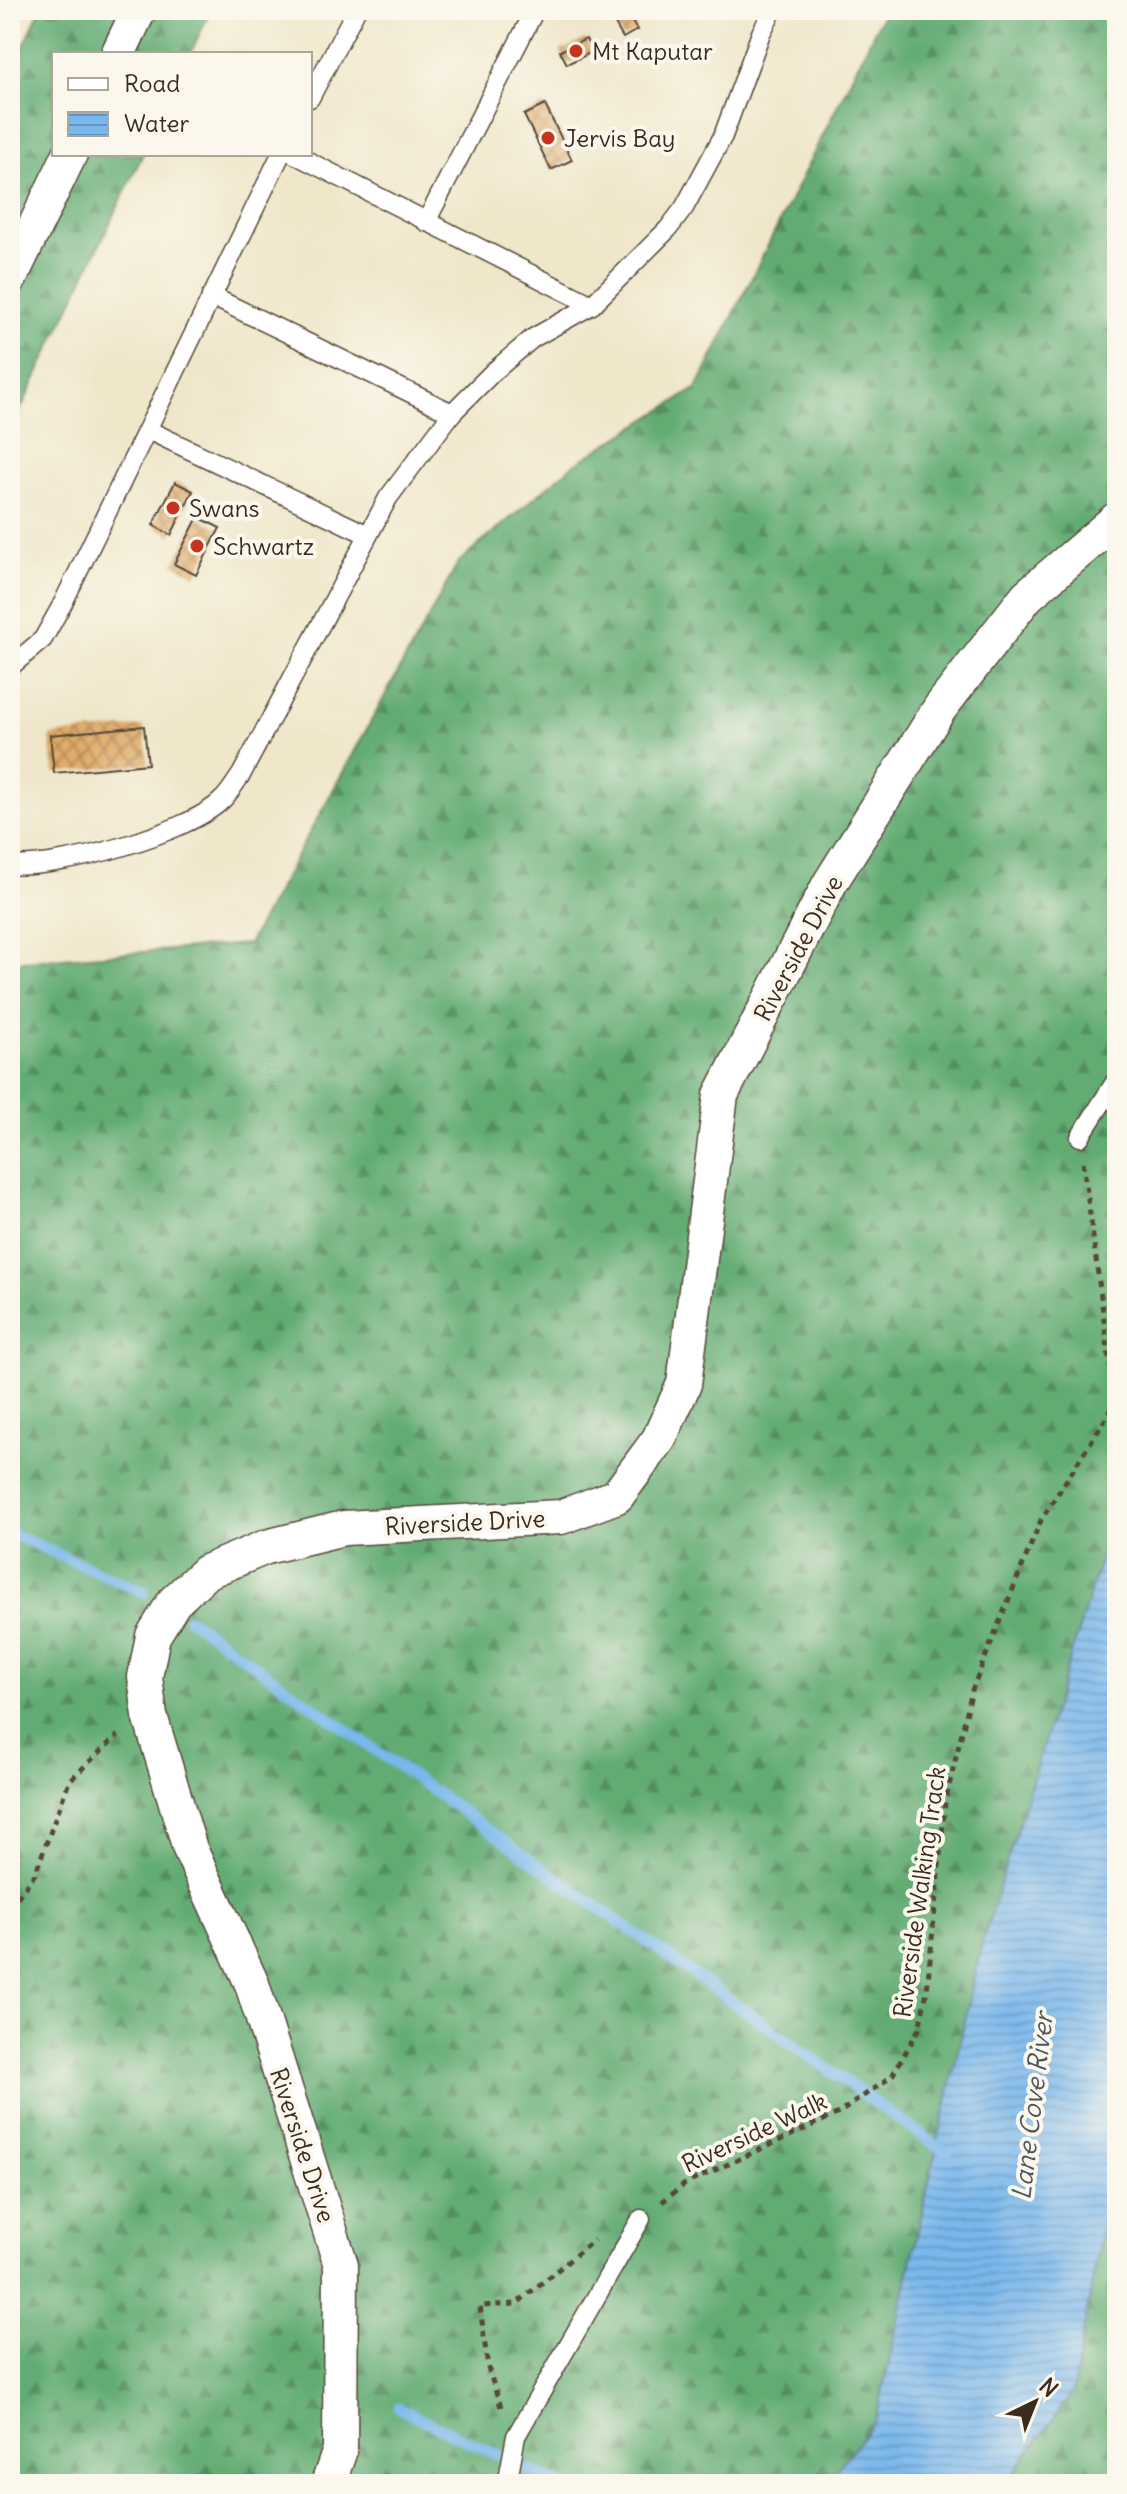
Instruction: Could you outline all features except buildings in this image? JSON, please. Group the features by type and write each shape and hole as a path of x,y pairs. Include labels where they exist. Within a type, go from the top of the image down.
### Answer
{"street":[{"path":"119,52 139,10"},
{"path":"10,278 69,156"},
{"name":"Riverside Drive","path":"328,2484 340,2450 341,2265 252,1984 190,1849 150,1716 145,1677 153,1636 174,1602 206,1572 266,1547 344,1528 561,1517 617,1496 659,1439 684,1384 721,1095 830,883 940,708 1027,596 1117,519"}],"lane":[{"path":"312,94 356,10"},
{"path":"426,222 535,10"},
{"path":"10,865 51,862 128,844 186,823 223,800 241,775 388,498 452,413 533,338 592,305 668,229 684,208 723,136 761,33 773,10"},
{"path":"10,667 43,639 280,156"},
{"path":"298,156 592,305"},
{"path":"211,296 452,413"},
{"path":"148,430 368,535"},
{"path":"1080,1137 1117,1079"},
{"path":"507,2484 516,2436 641,2219"}],"path":[{"path":"1080,1137 1116,1402"},
{"name":"Riverside Walking Track","path":"886,2081 919,2029 927,1991 945,1803 972,1690 1041,1520 1116,1402"},
{"path":"10,1907 35,1874 69,1781 119,1735 150,1716"},
{"name":"Riverside Walk","path":"641,2219 685,2184 843,2110 886,2081"},
{"path":"503,2413 488,2368 480,2306 516,2304 597,2237"}],"green space":[{"path":"40,10 211,10 191,52 52,52 52,156 142,156 10,432 10,76"},
{"path":"885,10 1117,10 1117,1506 983,1939 876,2420 825,2484 10,2484 10,962 248,944 459,562 573,465 697,388"},
{"path":"1117,2147 1117,2484 1006,2484 1072,2393"}],"water":[{"name":"Lane Cove River","path":"1117,1506 1117,2147 1072,2393 1006,2484 825,2484 876,2420 983,1939"}],"waterway":[{"path":"10,1533 144,1592"},
{"path":"189,1619 947,2153"},
{"path":"399,2408 498,2455"},
{"path":"527,2469 560,2484"}],"place":[{"name":"Mt Kaputar","path":"576,51"},
{"name":"Jervis Bay","path":"548,138"},
{"name":"Swans","path":"173,508"},
{"name":"Schwartz","path":"197,546"}]}
